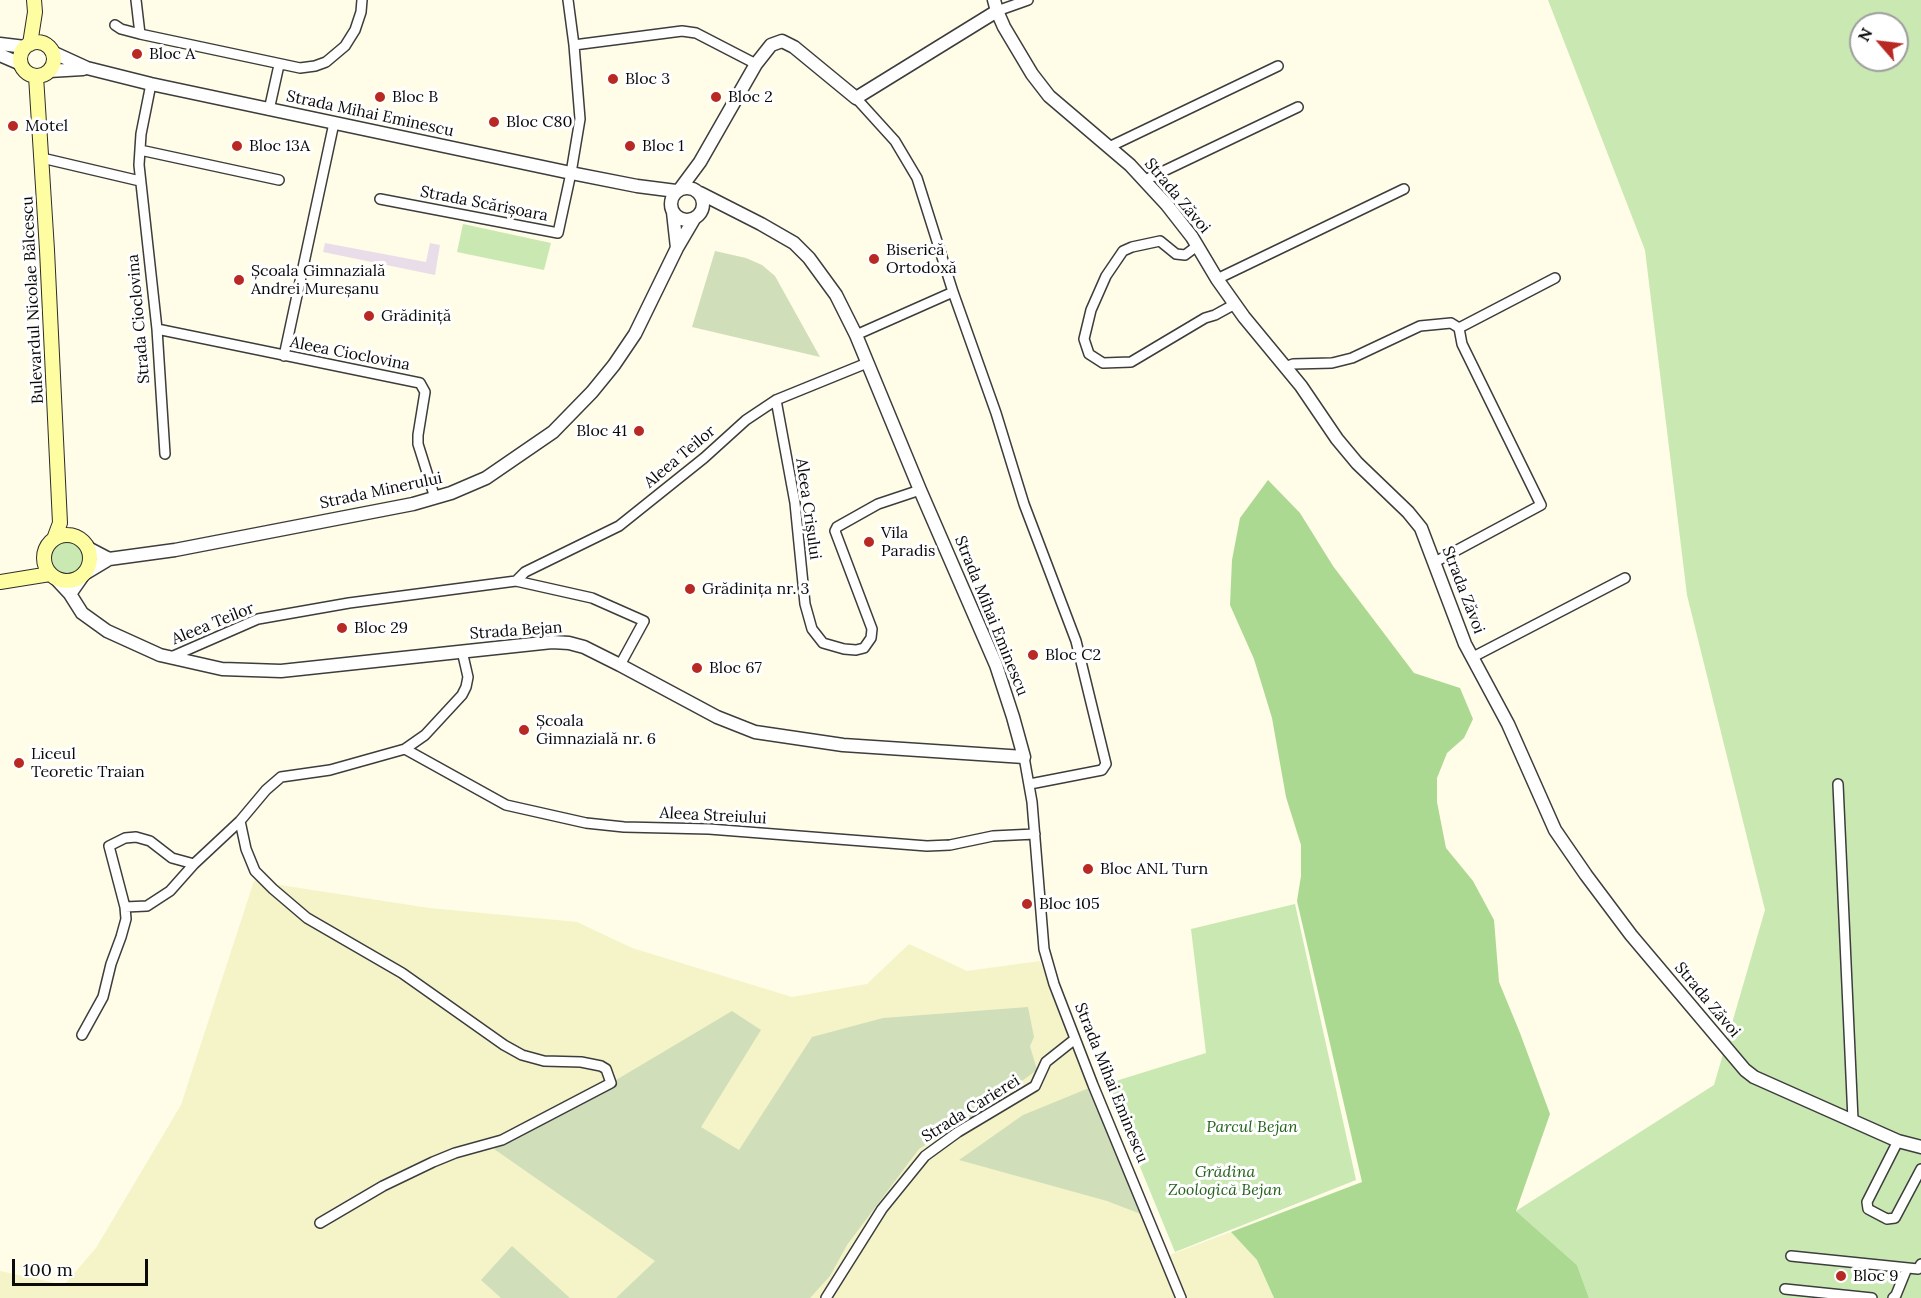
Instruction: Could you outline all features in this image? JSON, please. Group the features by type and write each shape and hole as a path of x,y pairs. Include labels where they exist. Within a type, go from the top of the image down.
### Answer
{"main road":[{"path":"34,6 54,60 43,74 27,73 21,64 21,55 28,46 34,6"},
{"path":"28,46 48,48"},
{"name":"Bulevardul Nicolae Bălcescu","path":"43,74 42,158 60,523"},
{"path":"0,582 21,578 53,577 69,582 84,574 90,564 88,548 83,540 60,523 54,539 44,554 21,578"},
{"path":"54,539 66,535 75,536"},
{"path":"44,554 45,567 53,577"}],"street":[{"path":"136,0 140,34"},
{"path":"114,25 140,34 300,68 315,66 335,56 345,46 355,30 362,0"},
{"path":"568,0 580,119 571,173"},
{"path":"856,98 996,6 1028,0"},
{"name":"Strada Zăvoi","path":"996,6 1012,42 1049,96 1145,180 1167,205 1235,304 1357,463 1408,512 1421,528 1455,621 1508,724 1555,830 1631,934 1745,1070 1754,1077 1898,1141 1921,1147"},
{"path":"574,45 682,31 704,36 756,64"},
{"path":"677,248 671,199 700,162 756,64 771,45 782,41 794,47 856,98 895,141 917,178 1024,504 1076,641 1105,757 1106,764 1102,770 1030,784"},
{"path":"0,44 28,46"},
{"name":"Strada Mihai Eminescu","path":"48,48 87,68 151,84 571,173 647,188 678,190"},
{"path":"0,55 21,64"},
{"path":"269,110 279,65"},
{"path":"1109,147 1278,66"},
{"name":"Strada Mihai Eminescu","path":"43,74 87,68"},
{"name":"Strada Cioclovina","path":"151,84 139,165 157,329 165,454"},
{"path":"1145,180 1298,107"},
{"path":"284,356 334,123"},
{"path":"140,150 279,180"},
{"path":"42,158 140,181"},
{"name":"Strada Minerului","path":"109,560 175,550 435,498 468,487 486,478 538,444 569,417 614,365 635,334 677,248 703,207 698,192 700,162"},
{"name":"Strada Scărișoara","path":"380,199 558,233 571,173"},
{"path":"678,190 689,187 698,192"},
{"name":"Strada Mihai Eminescu","path":"647,188 672,210"},
{"path":"1217,279 1404,189"},
{"name":"Strada Mihai Eminescu","path":"698,192 794,243 836,295 856,335 996,665 1013,717 1030,784 1044,949 1054,984 1181,1298"},
{"path":"672,210 680,219 730,209"},
{"path":"1197,246 1185,255 1176,254 1160,241 1129,247 1123,251 1106,276 1090,310 1084,339 1089,354 1103,363 1131,362 1205,318 1235,304"},
{"path":"1459,328 1555,278"},
{"path":"856,335 953,292"},
{"path":"1285,367 1293,364 1332,363 1352,358 1420,326 1451,323 1459,328 1466,353 1541,505 1435,562"},
{"name":"Aleea Cioclovina","path":"157,329 420,384 425,392 418,444 435,498"},
{"name":"Aleea Teilor","path":"516,581 525,572 619,525 704,458 746,420 776,400 867,363"},
{"name":"Aleea Crișului","path":"776,400 795,503 805,604 812,629 823,643 856,650 864,648 871,638 872,629 835,531 837,527 878,504 920,490"},
{"path":"88,548 109,560"},
{"path":"70,594 84,574 109,560"},
{"name":"Strada Bejan","path":"53,577 70,594 82,613 107,631 145,649 222,669 281,671 552,642 569,643 584,647 620,665 717,717 755,732 843,745 1023,757"},
{"path":"1473,657 1625,578"},
{"name":"Aleea Teilor","path":"171,657 258,620 349,603 516,581 592,598 644,621 620,665"},
{"path":"125,907 147,906 170,891 281,777 330,770 405,749 425,735 454,705 466,687 468,677 462,651"},
{"name":"Aleea Streiului","path":"405,749 506,805 586,823 624,827 740,831 927,846 950,845 993,836 1035,834"},
{"path":"1838,784 1853,1120"},
{"path":"240,821 246,849 255,870 273,890 307,918 402,973 504,1046 544,1061 581,1062 601,1066 606,1069 611,1083 502,1140 455,1153 383,1186 320,1223"},
{"path":"82,1035 103,997 126,919 109,846 125,838 136,837 150,841 172,858 194,864"},
{"name":"Strada Carierei","path":"826,1298 882,1209 925,1156 958,1132 1035,1086 1046,1062 1076,1039"},
{"path":"1898,1141 1867,1202 1868,1209 1887,1219 1895,1218 1921,1169"},
{"path":"1791,1256 1918,1269 1921,1264"},
{"path":"1893,1298 1907,1268"},
{"path":"1785,1289 1872,1298"}],"shaded area":[{"path":"325,243 426,262 430,243 440,245 435,275 323,252"}],"green space":[{"path":"1548,0 1921,0 1921,1298 1589,1298 1577,1265 1516,1211 1714,1085 1765,910 1687,595 1645,250"},
{"path":"463,224 551,243 544,270 457,252"},
{"path":"715,251 746,258 762,265 775,276 820,357 692,327"},
{"path":"1268,480 1300,513 1333,566 1414,673 1460,688 1473,719 1464,738 1447,753 1437,778 1437,802 1446,848 1473,881 1494,920 1499,982 1550,1114 1516,1211 1577,1265 1589,1298 1274,1298 1257,1260 1231,1232 1362,1182 1297,901 1301,876 1301,845 1286,797 1272,718 1254,659 1230,605 1232,560 1240,518"},
{"path":"66,540 78,545 83,557 78,569 66,574 54,569 49,557 54,545"},
{"path":"254,881 429,908 577,922 632,948 792,997 867,984 909,944 967,971 1040,961 1159,1259 1231,1232 1257,1260 1274,1298 0,1298 0,1271 64,1285 96,1248 181,1105"},
{"name":"Parcul Bejan","path":"1295,904 1356,1180 1175,1252 1106,1084 1206,1053 1191,929"},
{"path":"1028,1007 1034,1037 1030,1046 1037,1070 982,1110 919,1149 847,1245 830,1276 810,1298 616,1298 655,1261 494,1149 732,1011 761,1030 701,1127 739,1150 812,1037 883,1018"},
{"path":"1089,1088 1141,1214 1107,1201 959,1160 1023,1115"},
{"path":"512,1246 570,1298 501,1298 481,1280"}],"place":[{"name":"Bloc A","path":"137,54"},
{"name":"Bloc 3","path":"613,79"},
{"name":"Bloc B","path":"380,97"},
{"name":"Bloc 2","path":"716,97"},
{"name":"Bloc C80","path":"494,122"},
{"name":"Motel","path":"13,126"},
{"name":"Bloc 13A","path":"237,146"},
{"name":"Bloc 1","path":"630,146"},
{"name":"Biserică Ortodoxă","path":"874,259"},
{"name":"Școala Gimnazială Andrei Mureșanu","path":"239,280"},
{"name":"Grădiniță","path":"369,316"},
{"name":"Bloc 41","path":"639,431"},
{"name":"Vila Paradis","path":"869,542"},
{"name":"Grădinița nr. 3","path":"690,589"},
{"name":"Bloc 29","path":"342,628"},
{"name":"Bloc C2","path":"1033,655"},
{"name":"Bloc 67","path":"697,668"},
{"name":"Școala Gimnazială nr. 6","path":"524,730"},
{"name":"Liceul Teoretic Traian","path":"19,763"},
{"name":"Bloc ANL Turn","path":"1088,869"},
{"name":"Bloc 105","path":"1027,904"},
{"name":"Bloc 9","path":"1841,1276"}],"park label":[{"name":"Grădina Zoologică Bejan","path":"1225,1181"}]}
